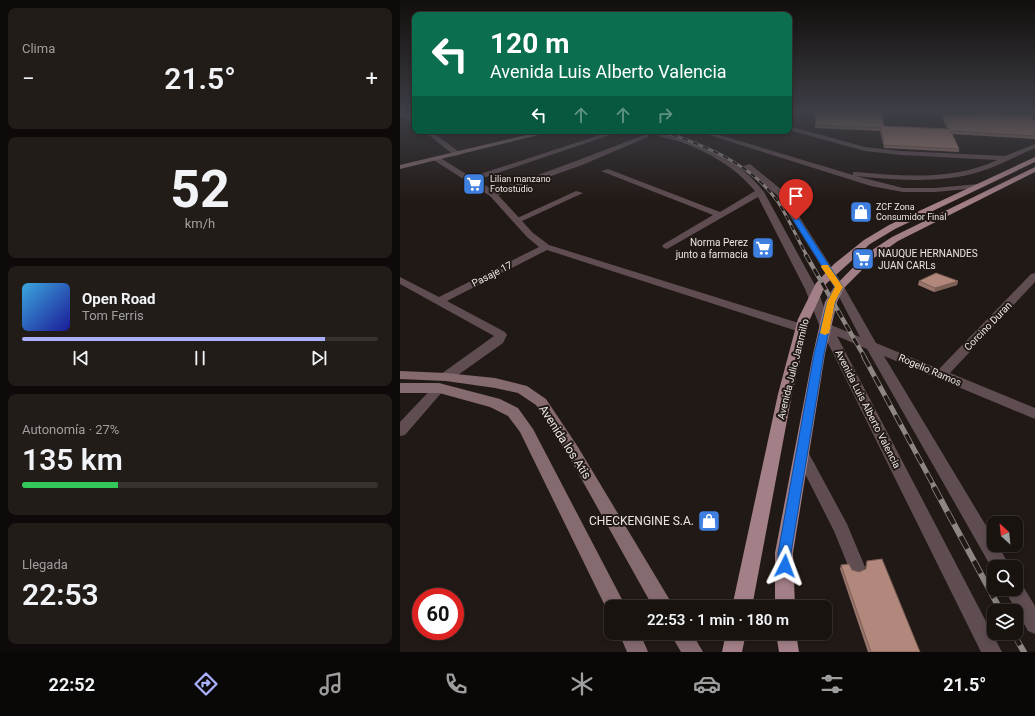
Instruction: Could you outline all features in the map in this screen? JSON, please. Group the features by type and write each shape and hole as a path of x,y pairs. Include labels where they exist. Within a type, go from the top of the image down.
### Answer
{"main road":[{"path":"400,160 481,141"},
{"path":"400,168 509,141"},
{"name":"Avenida Julio Jaramillo","path":"743,600 785,394 801,328 814,296 821,284 830,274 867,242 892,227 1035,159"},
{"path":"785,600 784,553 819,354 831,302 839,287 870,256 895,239 1035,170"},
{"name":"Avenida los Atis","path":"400,376 442,383 495,403 513,412 526,429 612,600"},
{"name":"Avenida los Atis","path":"400,388 442,383 495,383 522,389 540,402 573,451 660,600"},
{"path":"632,640 638,652"},
{"path":"685,640 693,652"},
{"path":"732,652 735,640"},
{"path":"787,640 789,652"}],"street":[{"path":"442,141 458,154"},
{"path":"470,180 587,141"},
{"path":"493,194 579,163 629,141"},
{"name":"Avenida Luis Alberto Valencia","path":"688,141 731,163 750,178 760,192 814,296 826,327 992,652"},
{"path":"698,141 727,152 743,162 780,193 839,287 871,345 997,560"},
{"path":"436,159 493,194 530,235 546,247 801,328"},
{"path":"605,171 720,215"},
{"path":"667,246 760,192"},
{"name":"Pasaje 17","path":"439,301 546,247"},
{"name":"Corcino Duran","path":"941,375 1035,276"},
{"path":"400,280 501,335 499,340 442,383"},
{"name":"Rogelio Ramos","path":"826,327 1035,414"},
{"path":"1018,596 1035,624"}],"lane":[{"path":"733,141 874,184 903,190 935,190 978,186"},
{"path":"834,141 865,149 901,153 1006,158"},
{"path":"828,170 896,177 928,177 968,173 991,167 1006,158 1035,146"},
{"path":"517,220 579,193"},
{"path":"400,430 442,383"},
{"path":"802,454 841,529 857,567"}],"building":[{"path":"883,141 956,141 959,149 884,145"},
{"path":"936,273 958,281 935,288 919,281"},
{"path":"882,559 920,652 871,652 841,565 849,564 852,570 859,572 866,569 867,561"}],"railway":[{"path":"690,141 741,166 767,188 786,215 807,256"},
{"path":"806,255 865,358"},
{"path":"864,357 935,488"},
{"path":"934,487 997,604"},
{"path":"1017,640 1024,652"}],"slow traffic":[{"path":"825,267 839,287 831,302 825,333"}],"place":[{"name":"Lilian manzano Fotostudio","path":"474,184"},
{"name":"ZCF Zona Consumidor Final","path":"861,212"},
{"name":"Norma Perez junto a farmacia","path":"763,248"},
{"name":"NAUQUE HERNANDES JUAN CARLs","path":"863,259"},
{"name":"CHECKENGINE S.A.","path":"709,521"}],"route":[{"path":"785,566 784,553 819,354 831,302 839,287 796,220"}]}
